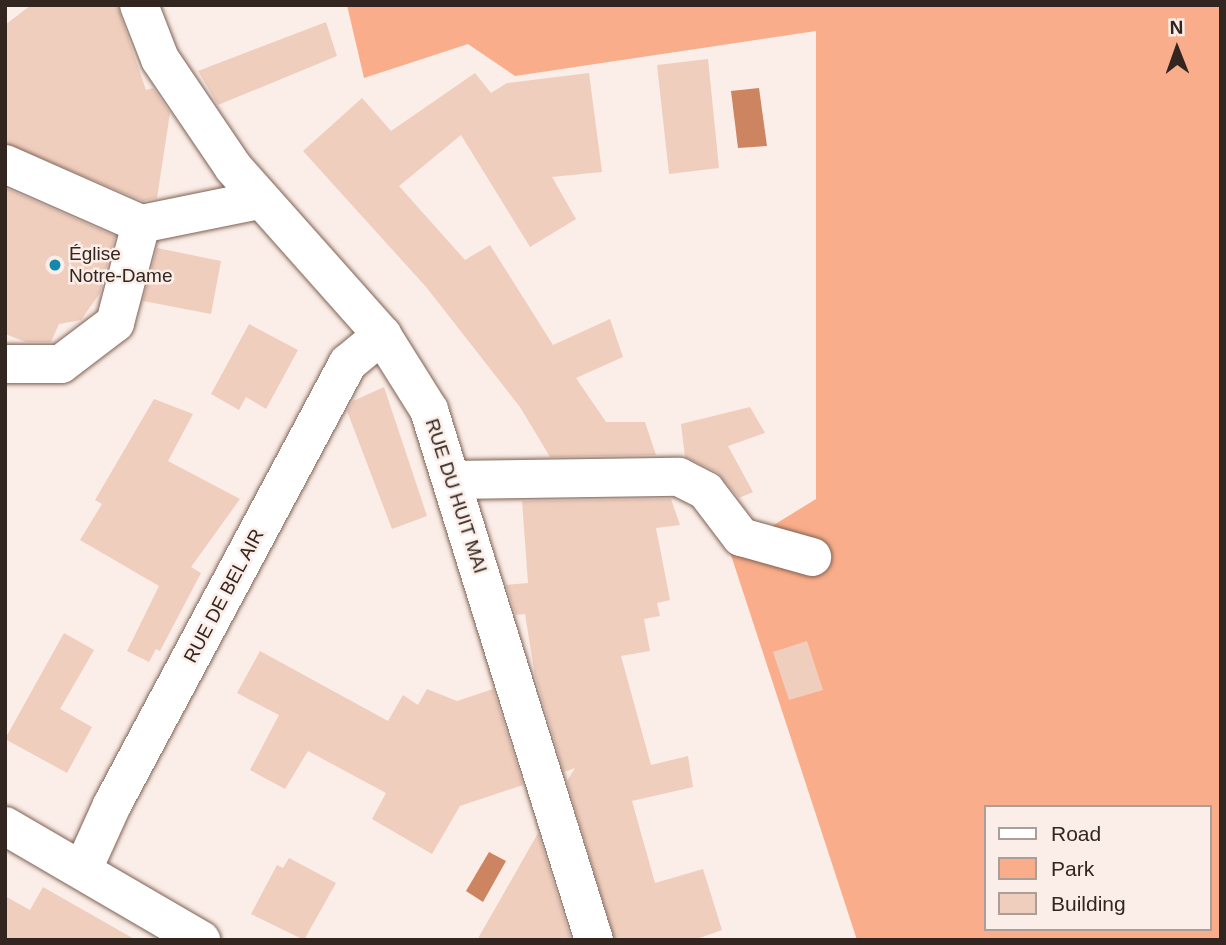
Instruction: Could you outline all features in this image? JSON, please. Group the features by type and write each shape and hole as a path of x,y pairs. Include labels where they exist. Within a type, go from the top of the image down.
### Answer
{"street":[{"name":"RUE DU HUIT MAI","path":"139,5 160,59 259,200 382,335 429,410 594,940"},
{"path":"5,164 141,225 259,200"},
{"path":"5,364 61,364 116,323 141,225"},
{"name":"RUE DE BEL AIR","path":"83,869 112,805 348,363 382,335"},
{"path":"452,480 679,477 706,491 741,537 812,557"},
{"path":"5,826 201,940"}],"green space":[{"path":"347,5 1221,5 1221,940 857,940 730,552 816,499 816,31 515,76 468,44 364,78"}],"shaded area":[{"path":"759,88 767,146 738,148 731,91"},
{"path":"489,852 506,861 483,902 466,891"}],"building":[{"path":"31,5 117,5 146,90 153,88 170,113 157,198 143,201 5,143 5,25"},
{"path":"326,22 337,56 218,105 198,71"},
{"path":"708,59 719,168 669,174 657,65"},
{"path":"475,73 491,93 507,83 589,73 602,172 552,177 576,219 530,247 461,135 399,186 465,260 490,245 553,345 610,319 623,357 576,378 606,422 645,422 656,455 550,457 520,407 427,288 303,151 362,98 391,131"},
{"name":"Église Notre-Dame","path":"5,188 115,236 100,293 81,320 59,324 51,342 26,342 5,334"},
{"path":"157,248 221,261 211,314 143,301"},
{"path":"249,324 298,350 266,409 246,397 239,410 211,394"},
{"path":"384,387 427,516 392,529 347,411 353,401"},
{"path":"154,399 193,414 168,461 240,499 191,567 201,573 160,651 156,649 149,662 127,651 159,586 80,540 102,504 95,500"},
{"path":"750,407 765,433 728,446 753,492 739,498 717,472 685,457 681,424"},
{"path":"671,499 680,525 656,528 670,600 657,603 660,616 644,619 650,651 621,656 651,765 688,756 693,787 632,801 655,883 703,869 722,930 694,940 615,940 567,781 575,768 564,772 535,676 525,614 516,615 506,585 528,583 522,501"},
{"path":"64,633 94,650 60,709 92,727 67,773 5,739"},
{"path":"807,641 823,690 789,700 773,652"},
{"path":"260,651 388,721 403,695 418,705 427,689 457,701 493,689 523,785 460,806 432,854 372,819 386,793 308,751 285,789 250,770 279,715 237,693"},
{"path":"538,833 571,940 477,940 500,900"},
{"path":"289,858 336,883 304,940 251,914 277,865 283,868"},
{"path":"43,887 136,940 5,940 5,896 30,910"}],"place":[{"name":"Église Notre-Dame","path":"55,265"}]}
